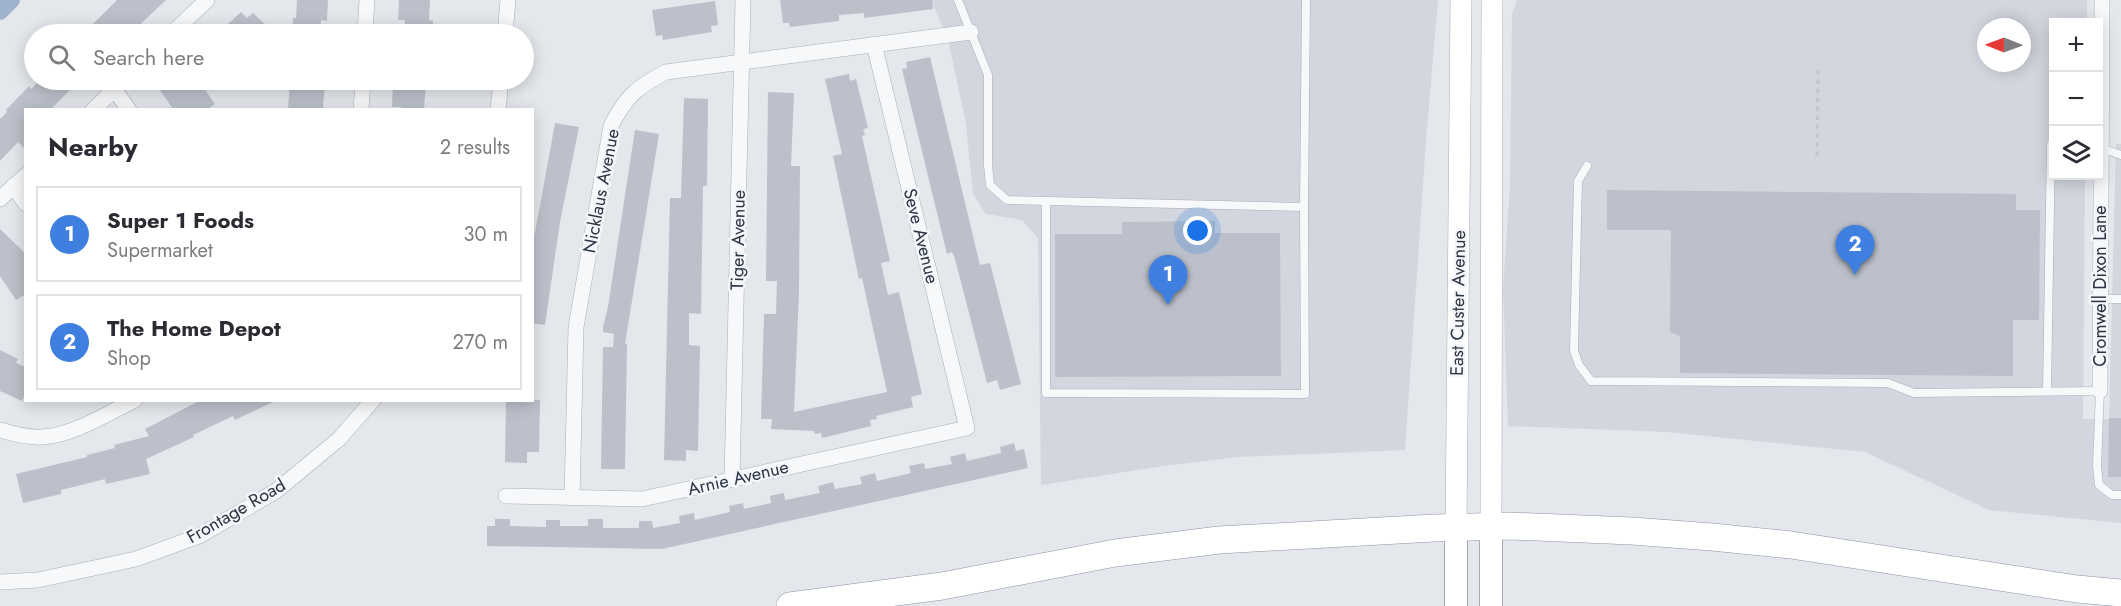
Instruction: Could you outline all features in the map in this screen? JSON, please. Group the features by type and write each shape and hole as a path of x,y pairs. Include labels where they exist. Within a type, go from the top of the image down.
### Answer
{"highway":[{"path":"790,606 942,586 1115,553 1185,544 1323,534 1491,527 1632,531 1791,545 2077,589 2121,593"}],"main road":[{"name":"East Custer Avenue","path":"1456,601 1461,0"},
{"name":"East Custer Avenue","path":"1491,606 1491,40 1496,5"}],"street":[{"path":"182,24 207,0"},
{"path":"366,24 367,0"},
{"path":"506,24 508,0"},
{"name":"Tiger Avenue","path":"732,479 743,0"},
{"name":"Cromwell Dixon Lane","path":"2101,126 2102,0"},
{"name":"Nicklaus Avenue","path":"572,498 576,327 611,126 621,106 641,84 666,72 971,32"},
{"name":"Seve Avenue","path":"874,44 968,428"},
{"path":"95,108 114,90"},
{"path":"121,90 128,108"},
{"path":"361,108 362,90"},
{"path":"498,108 500,90"},
{"path":"0,199 24,177"},
{"name":"Cromwell Dixon Lane","path":"2100,391 2101,180"},
{"path":"13,186 24,201"},
{"path":"0,430 15,435 43,437 70,431 131,402"},
{"name":"Frontage Road","path":"0,582 38,580 136,559 199,536 276,490 339,439 371,402"},
{"name":"Arnie Avenue","path":"506,496 642,499 968,428"}],"lane":[{"path":"958,0 988,75 990,185 1007,200 1304,207"},
{"path":"1046,202 1046,393 1305,394 1306,0"},
{"path":"2103,149 2121,155"},
{"path":"1587,166 1578,181 1574,351 1579,365 1591,381 1888,383 1914,393 2100,391 2097,466 2099,485 2112,495 2121,495"},
{"path":"2047,392 2050,180"},
{"path":"2100,299 2121,299"}],"path":[{"path":"1817,156 1818,67"}],"shaded area":[{"path":"931,0 1438,0 1405,450 1238,457 1041,485 1038,238 1022,220 986,214 973,194 966,124 948,39"},
{"path":"1517,0 2087,0 2087,18 2049,18 2049,180 2085,180 2083,419 2109,419 2116,144 2121,144 2121,523 1989,510 1865,452 1667,432 1508,426 1503,288 1510,186 1512,14"}],"building":[{"path":"117,0 166,0 141,24 93,24"},
{"path":"297,0 328,0 327,21 321,20 321,24 293,24 293,18 296,18"},
{"path":"399,0 430,0 429,20 433,21 433,24 405,24 405,20 398,20"},
{"path":"780,0 932,0 933,9 864,18 864,13 839,15 839,21 790,27 789,23 783,23"},
{"path":"715,1 718,25 711,26 712,32 663,40 662,35 656,36 652,10"},
{"path":"241,12 247,18 253,13 265,24 228,24"},
{"path":"930,57 980,265 990,263 1021,384 1000,390 997,380 987,383 955,259 952,252 947,254 902,69 907,68 906,62"},
{"path":"849,74 850,81 856,79 868,128 863,129 865,135 862,136 890,261 881,263 888,295 899,292 922,394 911,397 913,407 876,416 877,419 870,420 871,426 822,438 821,433 815,434 814,431 771,429 772,419 761,419 764,314 776,314 777,281 766,281 768,92 794,93 791,166 800,166 799,291 794,412 887,392 862,278 859,279 833,156 842,154 825,79"},
{"path":"25,90 70,90 52,108 24,108 24,148 18,142 0,161 0,119 7,112 6,110"},
{"path":"160,90 205,90 215,104 209,108 173,108"},
{"path":"289,90 324,90 323,108 288,108"},
{"path":"393,90 425,90 424,108 392,107"},
{"path":"684,98 708,99 707,186 703,186 701,314 689,313 689,345 700,346 698,451 686,450 686,461 664,460 670,198 681,198"},
{"path":"555,123 579,127 560,222 545,325 534,323 534,238"},
{"path":"635,130 659,134 625,344 627,344 625,469 601,469 603,347 613,347 614,334 603,332 603,327"},
{"path":"1607,190 2016,194 2016,210 2040,210 2039,320 2013,320 2013,376 1680,373 1680,336 1670,332 1671,230 1607,230"},
{"path":"1215,221 1215,233 1280,233 1281,376 1055,377 1055,234 1122,234 1122,222"},
{"path":"0,229 24,252 24,295 16,300 0,276"},
{"path":"0,350 18,359 16,363 24,366 24,397 22,401 0,391"},
{"path":"540,400 539,452 527,452 527,463 505,462 506,402"},
{"path":"197,402 273,402 235,420 233,416 146,459 150,474 106,484 105,479 61,490 61,494 23,503 16,474 87,457 87,455 115,448 114,445 149,436 145,429"},
{"path":"2109,418 2121,418 2121,477 2108,477"},
{"path":"1014,443 1016,451 1024,449 1028,468 662,549 487,546 487,526 495,526 495,519 510,519 510,526 546,527 546,520 560,520 560,526 588,526 588,519 603,519 603,528 639,528 639,521 652,521 653,528 680,523 679,516 694,513 695,520 730,512 729,506 743,503 744,509 771,503 770,496 784,493 785,500 820,493 818,486 833,482 835,489 862,484 860,477 875,473 877,481 911,473 909,466 924,463 925,469 952,464 950,457 965,453 967,461 1001,453 1000,447"}],"waterway":[{"path":"0,12 12,0"}],"place":[{"name":"The Home Depot","path":"1855,275"},
{"name":"Super 1 Foods","path":"1168,305"}]}
